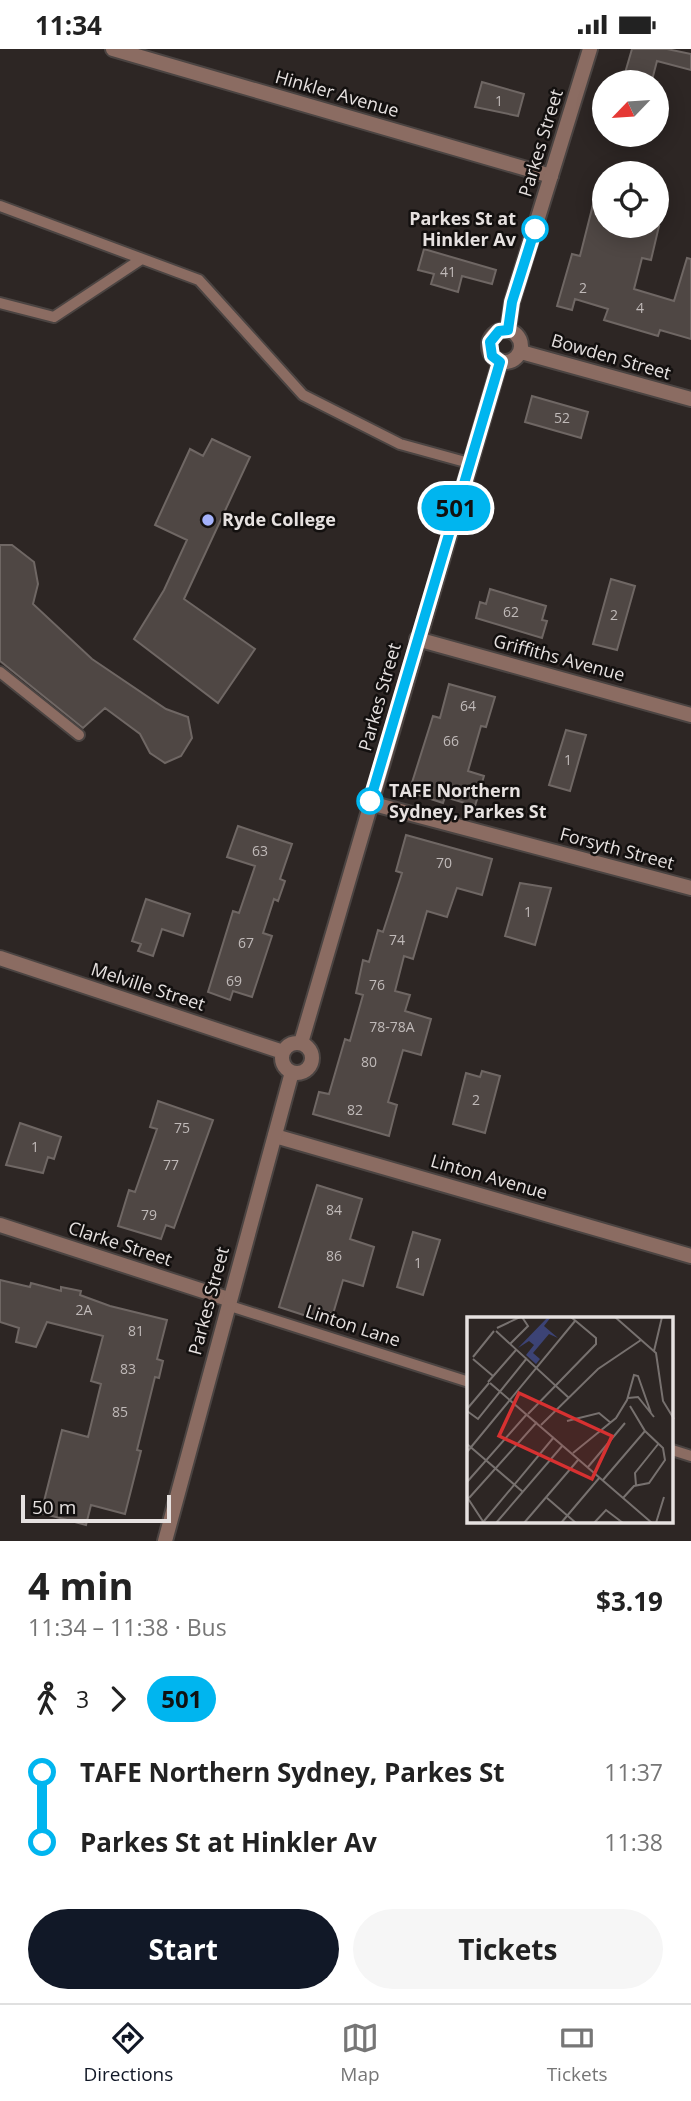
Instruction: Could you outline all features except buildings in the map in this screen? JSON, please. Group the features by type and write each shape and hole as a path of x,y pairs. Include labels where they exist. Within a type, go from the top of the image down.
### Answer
{"street":[{"name":"Hinkler Avenue","path":"113,49 551,176"},
{"name":"Parkes Street","path":"508,330 512,302 590,49"},
{"path":"508,330 521,341 521,352 510,362 500,362 492,356 490,342 499,331 508,330"},
{"name":"Bowden Street","path":"521,352 691,399"},
{"name":"Parkes Street","path":"301,1043 500,362"},
{"name":"Griffiths Avenue","path":"417,639 691,715"},
{"name":"Forsyth Street","path":"370,803 691,888"},
{"name":"Melville Street","path":"0,958 283,1052"},
{"path":"292,1043 301,1043 311,1053 311,1062 306,1070 292,1072 285,1066 283,1052 292,1043"},
{"name":"Parkes Street","path":"165,1541 227,1302 292,1072"},
{"name":"Linton Avenue","path":"275,1136 691,1256"},
{"name":"Clarke Street","path":"0,1224 227,1302"}],"lane":[{"path":"0,206 200,280 303,395 400,444 469,463"},
{"path":"0,303 54,317 140,260"},
{"path":"0,672 79,735"},
{"name":"Linton Lane","path":"227,1302 467,1380"},
{"path":"674,1451 691,1457"}],"bus line":[{"name":"501","path":"370,801 500,362 492,356 490,342 499,331 508,330 512,302 535,229"}],"place":[{"name":"Parkes St at Hinkler Av","path":"535,229"},
{"name":"Ryde College","path":"208,520"},
{"name":"TAFE Northern Sydney, Parkes St","path":"370,801"}]}
